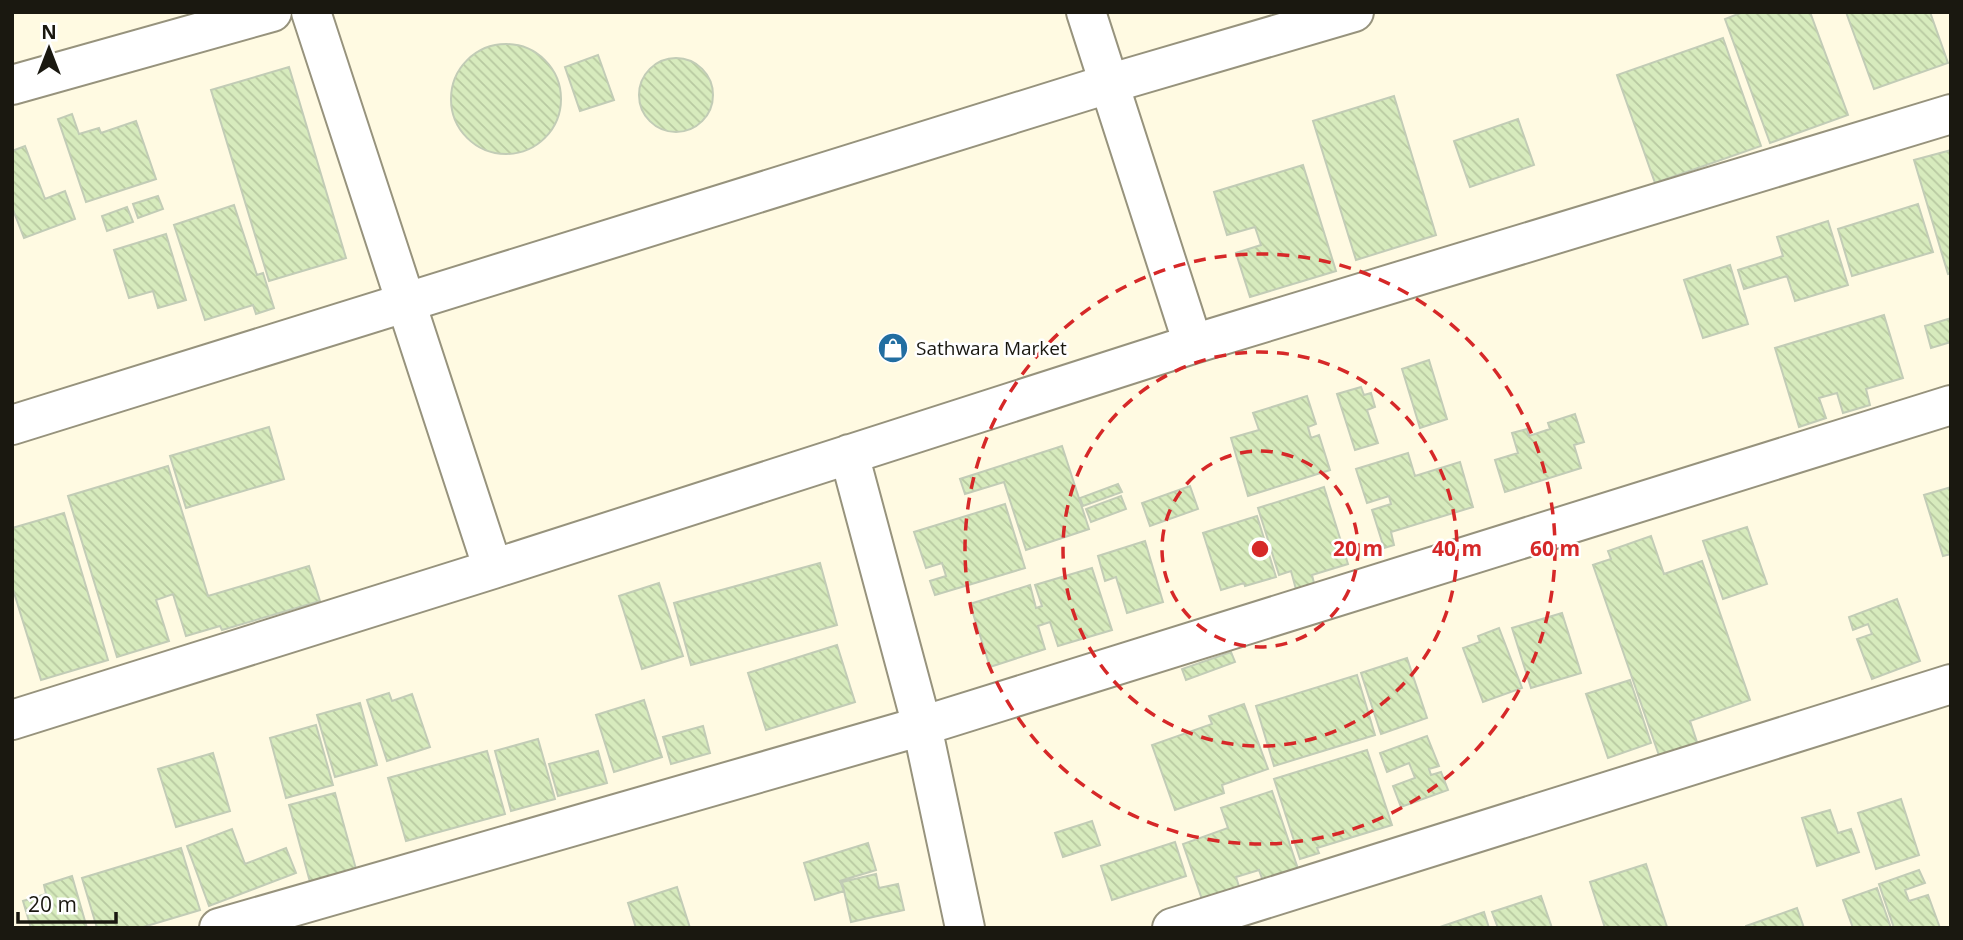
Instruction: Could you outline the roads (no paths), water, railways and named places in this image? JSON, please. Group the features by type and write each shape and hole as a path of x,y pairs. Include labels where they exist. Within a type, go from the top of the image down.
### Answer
{"street":[{"path":"12,85 272,12"},
{"path":"311,12 493,569"},
{"path":"1086,12 1193,344"},
{"path":"12,425 1108,84 1354,12"},
{"path":"12,720 1193,344 1951,114"},
{"path":"219,928 922,726 1951,405"},
{"path":"849,454 922,726 965,928"},
{"path":"1172,928 1951,684"}],"place":[{"name":"Sathwara Market","path":"893,348"}]}
